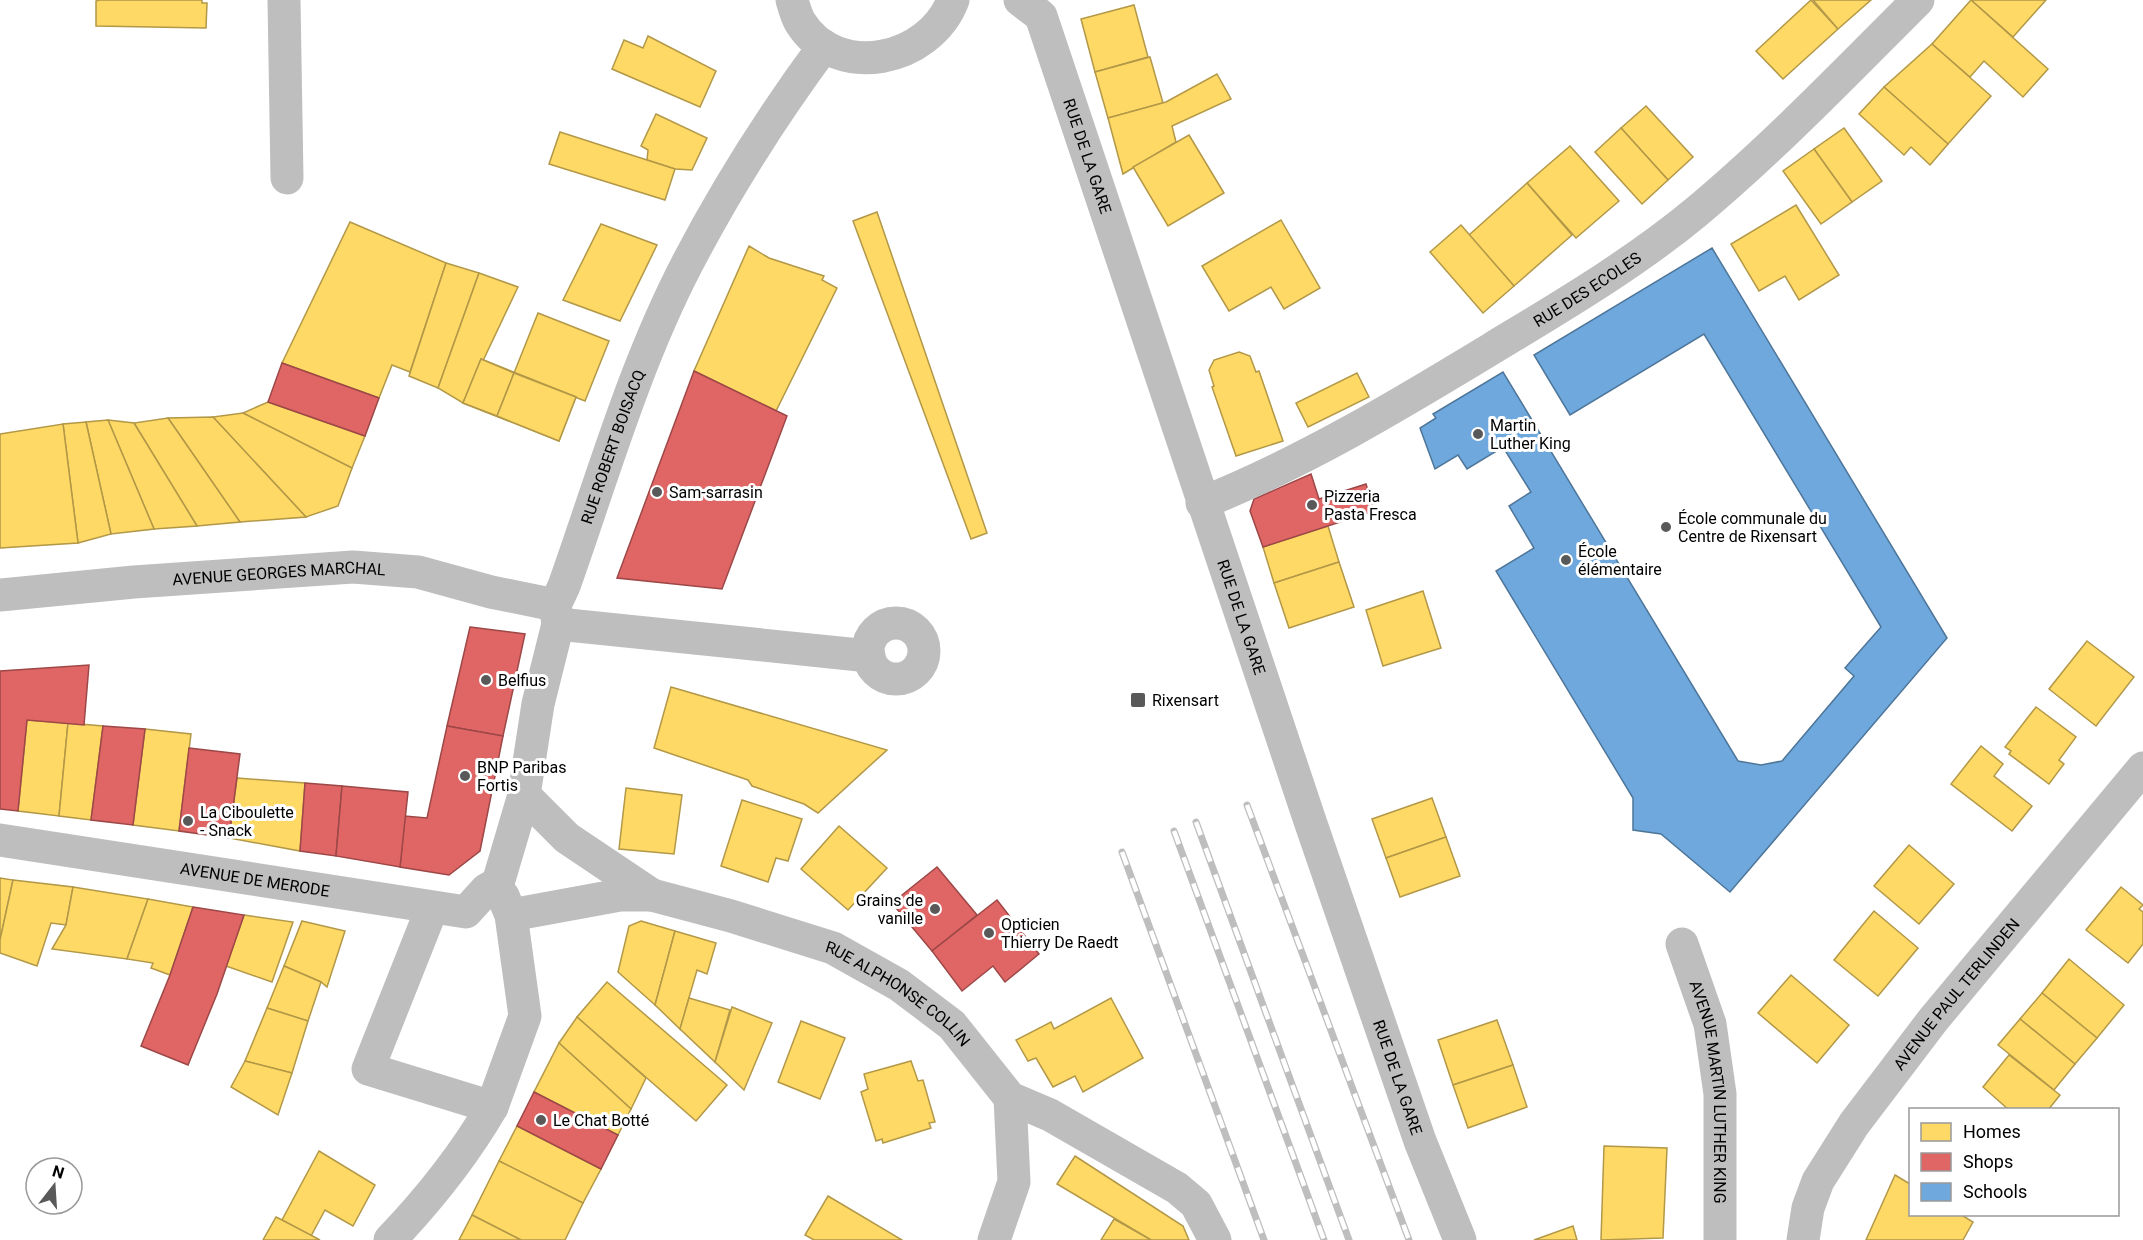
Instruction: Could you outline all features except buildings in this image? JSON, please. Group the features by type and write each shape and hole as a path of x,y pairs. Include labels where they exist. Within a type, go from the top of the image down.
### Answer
{"street":[{"path":"284,0 287,178"},
{"path":"792,0 800,22 824,46 847,56 879,57 905,51 935,30 953,0"},
{"name":"RUE DES ECOLES","path":"1203,503 1260,480 1319,451 1583,293 1693,215 1784,134 1918,0"},
{"name":"RUE DE LA GARE","path":"1034,5 1420,1141 1460,1240"},
{"name":"RUE ROBERT BOISACQ","path":"498,883 524,795 538,704 556,614 642,366 686,266 760,135 824,46"},
{"name":"AVENUE GEORGES MARCHAL","path":"0,595 156,580 353,567 418,572 491,592 556,614 869,656"},
{"name":"AVENUE PAUL TERLINDEN","path":"1803,1240 1808,1208 1818,1181 1854,1124 1933,1020 2143,768"},
{"path":"524,795 567,838 652,895"},
{"name":"AVENUE DE MERODE","path":"0,840 466,912 486,890 498,883"},
{"path":"390,1240 432,1196 469,1146 492,1107 525,1016 511,915 498,883"},
{"name":"RUE ALPHONSE COLLIN","path":"511,915 620,895 652,895 833,948 880,975 952,1025 1010,1098 1050,1115 1177,1188 1196,1204 1215,1240"},
{"path":"432,908 368,1069 492,1107"},
{"name":"AVENUE MARTIN LUTHER KING","path":"1682,944 1710,1024 1720,1094 1720,1240"},
{"path":"994,1240 1014,1182 1010,1098"}],"railway":[{"path":"1247,805 1409,1240"},
{"path":"1196,822 1349,1240"},
{"path":"1174,831 1324,1240"},
{"path":"1122,852 1264,1240"}],"place":[{"name":"Martin Luther King","path":"1478,434"},
{"name":"Sam-sarrasin","path":"657,492"},
{"name":"Pizzeria Pasta Fresca","path":"1312,505"},
{"name":"École communale du Centre de Rixensart","path":"1666,527"},
{"name":"École élémentaire","path":"1566,560"},
{"name":"Belfius","path":"486,680"},
{"name":"Rixensart","path":"1138,700"},
{"name":"BNP Paribas Fortis","path":"465,776"},
{"name":"La Ciboulette - Snack","path":"188,821"},
{"name":"Grains de vanille","path":"935,909"},
{"name":"Opticien Thierry De Raedt","path":"989,933"},
{"name":"Le Chat Botté","path":"541,1120"}]}
